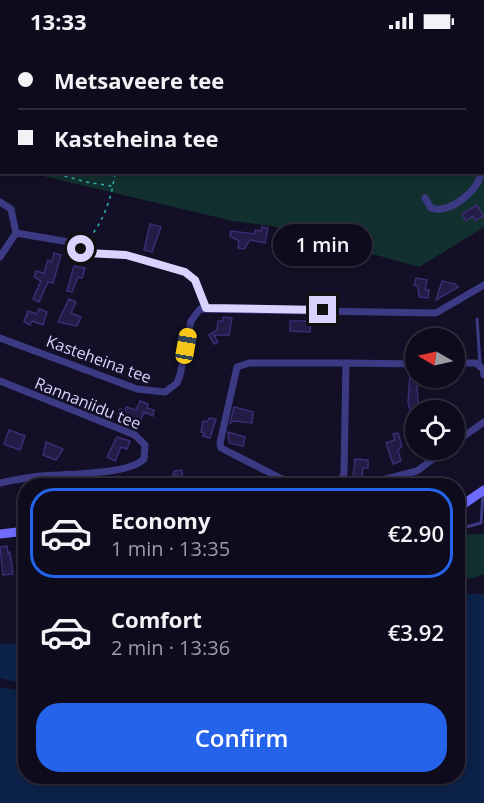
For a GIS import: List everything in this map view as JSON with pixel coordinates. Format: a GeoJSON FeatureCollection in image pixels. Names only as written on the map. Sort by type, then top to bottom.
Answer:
{"type":"FeatureCollection","features":[{"type":"Feature","properties":{"kind":"street"},"geometry":{"type":"LineString","coordinates":[[425,198],[431,208],[442,209],[473,191],[479,184],[481,174]]}},
{"type":"Feature","properties":{"kind":"street"},"geometry":{"type":"LineString","coordinates":[[0,202],[11,209],[16,233],[0,257]]}},
{"type":"Feature","properties":{"kind":"street"},"geometry":{"type":"LineString","coordinates":[[16,233],[69,242],[87,253],[126,255],[185,272],[195,280],[206,308],[436,313],[484,285]]}},
{"type":"Feature","properties":{"kind":"street","name":"Kasteheina tee"},"geometry":{"type":"LineString","coordinates":[[0,338],[137,389],[165,393],[177,383],[180,375],[191,321],[196,312],[206,308]]}},
{"type":"Feature","properties":{"kind":"street"},"geometry":{"type":"LineString","coordinates":[[280,478],[221,448],[220,443],[234,370],[249,363],[405,364]]}},
{"type":"Feature","properties":{"kind":"street"},"geometry":{"type":"LineString","coordinates":[[342,478],[346,363]]}},
{"type":"Feature","properties":{"kind":"street"},"geometry":{"type":"LineString","coordinates":[[465,364],[480,365],[484,375]]}},
{"type":"Feature","properties":{"kind":"street","name":"Rannaniidu tee"},"geometry":{"type":"LineString","coordinates":[[0,381],[135,435],[145,445],[144,459],[139,464],[101,472],[29,478]]}},
{"type":"Feature","properties":{"kind":"street"},"geometry":{"type":"LineString","coordinates":[[465,435],[484,422]]}},
{"type":"Feature","properties":{"kind":"street"},"geometry":{"type":"LineString","coordinates":[[390,478],[417,471],[432,460]]}},
{"type":"Feature","properties":{"kind":"street","name":"Rannaniidu tee"},"geometry":{"type":"LineString","coordinates":[[0,483],[18,480]]}},
{"type":"Feature","properties":{"kind":"street"},"geometry":{"type":"LineString","coordinates":[[465,503],[483,491]]}},
{"type":"Feature","properties":{"kind":"street"},"geometry":{"type":"LineString","coordinates":[[0,534],[18,532]]}},
{"type":"Feature","properties":{"kind":"lane"},"geometry":{"type":"LineString","coordinates":[[477,319],[480,365]]}},
{"type":"Feature","properties":{"kind":"lane"},"geometry":{"type":"LineString","coordinates":[[465,527],[481,523],[483,491]]}},
{"type":"Feature","properties":{"kind":"path"},"geometry":{"type":"LineString","coordinates":[[57,174],[113,186]]}},
{"type":"Feature","properties":{"kind":"path"},"geometry":{"type":"LineString","coordinates":[[81,249],[97,228],[113,186],[115,174]]}},
{"type":"Feature","properties":{"kind":"green space"},"geometry":{"type":"Polygon","coordinates":[[[34,174],[484,174],[484,227],[419,267],[272,226],[233,221],[34,174]]]}},
{"type":"Feature","properties":{"kind":"green space"},"geometry":{"type":"Polygon","coordinates":[[[484,534],[484,574],[473,578],[465,579],[465,535],[484,534]]]}},
{"type":"Feature","properties":{"kind":"water"},"geometry":{"type":"Polygon","coordinates":[[[465,594],[484,594],[484,803],[0,803],[0,687],[18,690],[18,784],[465,784],[465,594]]]}},
{"type":"Feature","properties":{"kind":"water"},"geometry":{"type":"Polygon","coordinates":[[[18,643],[18,682],[0,678],[0,644],[18,643]]]}},
{"type":"Feature","properties":{"kind":"building"},"geometry":{"type":"Polygon","coordinates":[[[477,205],[483,216],[475,221],[473,216],[466,221],[462,214],[477,205]]]}},
{"type":"Feature","properties":{"kind":"building"},"geometry":{"type":"Polygon","coordinates":[[[150,224],[161,227],[152,252],[144,250],[150,224]]]}},
{"type":"Feature","properties":{"kind":"building"},"geometry":{"type":"Polygon","coordinates":[[[262,227],[268,228],[265,243],[250,240],[244,249],[238,248],[239,241],[230,236],[231,231],[255,234],[255,230],[261,231],[262,227]]]}},
{"type":"Feature","properties":{"kind":"building"},"geometry":{"type":"Polygon","coordinates":[[[54,253],[61,255],[53,283],[48,282],[39,302],[33,299],[41,281],[34,277],[36,271],[44,273],[48,260],[52,262],[54,253]]]}},
{"type":"Feature","properties":{"kind":"building"},"geometry":{"type":"Polygon","coordinates":[[[74,266],[85,268],[82,278],[78,277],[72,292],[67,291],[74,266]]]}},
{"type":"Feature","properties":{"kind":"building"},"geometry":{"type":"Polygon","coordinates":[[[416,278],[427,280],[425,290],[429,290],[428,298],[419,297],[418,286],[414,285],[416,278]]]}},
{"type":"Feature","properties":{"kind":"building"},"geometry":{"type":"Polygon","coordinates":[[[442,281],[458,287],[436,300],[442,281]]]}},
{"type":"Feature","properties":{"kind":"building"},"geometry":{"type":"Polygon","coordinates":[[[69,299],[76,302],[71,313],[81,317],[77,326],[58,322],[69,299]]]}},
{"type":"Feature","properties":{"kind":"building"},"geometry":{"type":"Polygon","coordinates":[[[39,309],[47,312],[43,325],[32,321],[30,325],[24,322],[28,311],[37,314],[39,309]]]}},
{"type":"Feature","properties":{"kind":"building"},"geometry":{"type":"Polygon","coordinates":[[[223,317],[232,318],[229,335],[214,335],[218,342],[214,344],[209,335],[217,330],[218,321],[223,321],[223,317]]]}},
{"type":"Feature","properties":{"kind":"building"},"geometry":{"type":"Polygon","coordinates":[[[290,321],[311,321],[310,332],[290,331],[290,321]]]}},
{"type":"Feature","properties":{"kind":"building"},"geometry":{"type":"Polygon","coordinates":[[[409,388],[417,388],[418,400],[408,400],[409,388]]]}},
{"type":"Feature","properties":{"kind":"building"},"geometry":{"type":"Polygon","coordinates":[[[140,401],[148,404],[147,408],[154,410],[153,416],[144,412],[140,422],[124,417],[122,422],[117,421],[120,409],[125,411],[126,407],[136,410],[140,401]]]}},
{"type":"Feature","properties":{"kind":"building"},"geometry":{"type":"Polygon","coordinates":[[[234,407],[253,412],[252,423],[233,421],[230,423],[234,407]]]}},
{"type":"Feature","properties":{"kind":"building"},"geometry":{"type":"Polygon","coordinates":[[[209,418],[216,419],[210,438],[203,436],[204,433],[201,432],[203,421],[207,422],[209,418]]]}},
{"type":"Feature","properties":{"kind":"building"},"geometry":{"type":"Polygon","coordinates":[[[9,430],[25,436],[20,450],[4,444],[9,430]]]}},
{"type":"Feature","properties":{"kind":"building"},"geometry":{"type":"Polygon","coordinates":[[[228,432],[245,437],[243,446],[229,443],[228,432]]]}},
{"type":"Feature","properties":{"kind":"building"},"geometry":{"type":"Polygon","coordinates":[[[398,433],[402,446],[398,450],[401,461],[393,464],[386,443],[395,440],[393,434],[398,433]]]}},
{"type":"Feature","properties":{"kind":"building"},"geometry":{"type":"Polygon","coordinates":[[[117,437],[130,441],[127,449],[121,447],[115,461],[107,457],[117,437]]]}},
{"type":"Feature","properties":{"kind":"building"},"geometry":{"type":"Polygon","coordinates":[[[46,442],[63,449],[56,460],[43,455],[46,442]]]}},
{"type":"Feature","properties":{"kind":"building"},"geometry":{"type":"Polygon","coordinates":[[[355,459],[368,460],[368,468],[363,468],[362,477],[353,477],[355,459]]]}},
{"type":"Feature","properties":{"kind":"building"},"geometry":{"type":"Polygon","coordinates":[[[182,470],[183,478],[173,475],[174,471],[182,470]]]}},
{"type":"Feature","properties":{"kind":"building"},"geometry":{"type":"Polygon","coordinates":[[[7,546],[13,574],[3,575],[0,547],[7,546]]]}},
{"type":"Feature","properties":{"kind":"route"},"geometry":{"type":"LineString","coordinates":[[81,249],[87,253],[101,255],[126,255],[185,272],[195,280],[206,308],[323,310]]}}]}
